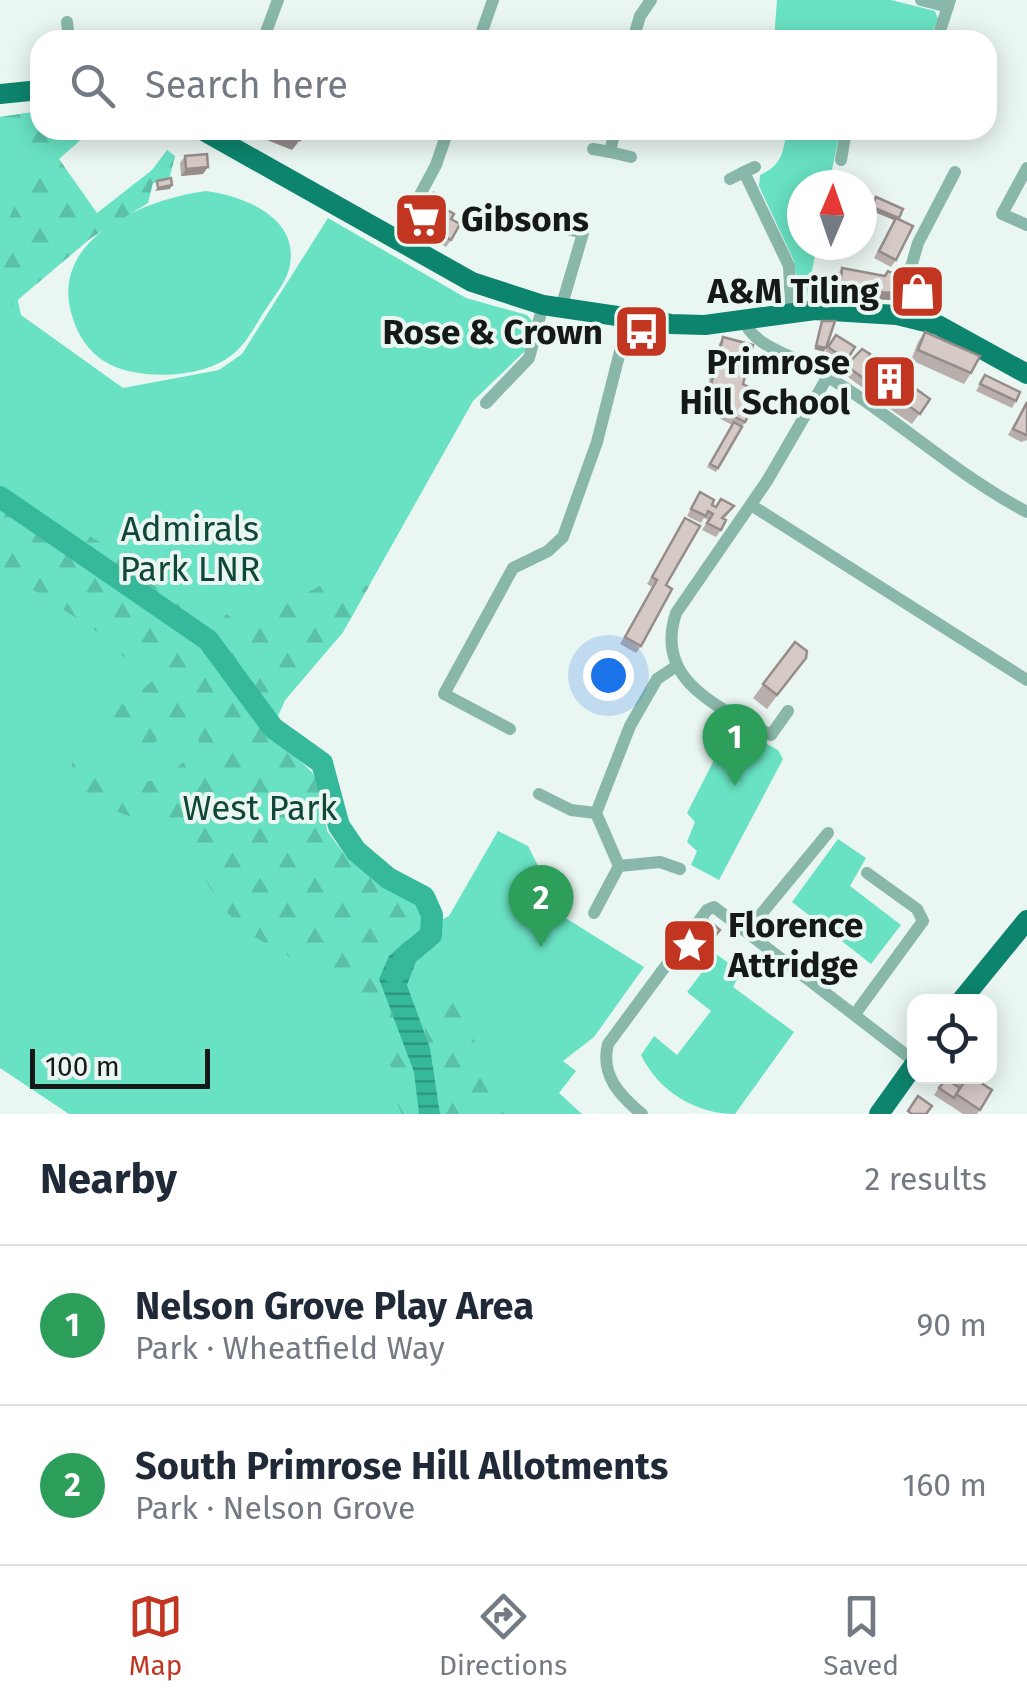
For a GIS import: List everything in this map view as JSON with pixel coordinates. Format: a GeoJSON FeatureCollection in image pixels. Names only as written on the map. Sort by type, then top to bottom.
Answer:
{"type":"FeatureCollection","features":[{"type":"Feature","properties":{"kind":"main road"},"geometry":{"type":"LineString","coordinates":[[0,94],[30,91]]}},
{"type":"Feature","properties":{"kind":"main road"},"geometry":{"type":"LineString","coordinates":[[233,140],[472,282],[552,306],[628,320],[705,325],[791,311],[898,315],[938,325],[1027,374]]}},
{"type":"Feature","properties":{"kind":"main road"},"geometry":{"type":"LineString","coordinates":[[967,994],[1027,920]]}},
{"type":"Feature","properties":{"kind":"main road"},"geometry":{"type":"LineString","coordinates":[[878,1114],[907,1073]]}},
{"type":"Feature","properties":{"kind":"street"},"geometry":{"type":"LineString","coordinates":[[267,30],[278,0]]}},
{"type":"Feature","properties":{"kind":"street"},"geometry":{"type":"LineString","coordinates":[[482,30],[493,0]]}},
{"type":"Feature","properties":{"kind":"street"},"geometry":{"type":"LineString","coordinates":[[636,30],[651,0]]}},
{"type":"Feature","properties":{"kind":"street"},"geometry":{"type":"LineString","coordinates":[[920,0],[949,3],[940,30]]}},
{"type":"Feature","properties":{"kind":"street"},"geometry":{"type":"LineString","coordinates":[[397,238],[436,165],[445,140]]}},
{"type":"Feature","properties":{"kind":"street"},"geometry":{"type":"LineString","coordinates":[[610,152],[612,140]]}},
{"type":"Feature","properties":{"kind":"street"},"geometry":{"type":"LineString","coordinates":[[840,160],[844,140]]}},
{"type":"Feature","properties":{"kind":"street"},"geometry":{"type":"LineString","coordinates":[[593,149],[631,156]]}},
{"type":"Feature","properties":{"kind":"street"},"geometry":{"type":"LineString","coordinates":[[1027,168],[1002,214],[1027,225]]}},
{"type":"Feature","properties":{"kind":"street"},"geometry":{"type":"LineString","coordinates":[[730,179],[749,169],[789,266],[791,311]]}},
{"type":"Feature","properties":{"kind":"street"},"geometry":{"type":"LineString","coordinates":[[898,315],[918,244],[955,172]]}},
{"type":"Feature","properties":{"kind":"street"},"geometry":{"type":"LineString","coordinates":[[486,402],[534,350],[583,232],[564,228]]}},
{"type":"Feature","properties":{"kind":"street"},"geometry":{"type":"LineString","coordinates":[[742,318],[754,337],[828,376],[965,476],[1027,512]]}},
{"type":"Feature","properties":{"kind":"street"},"geometry":{"type":"LineString","coordinates":[[510,729],[444,694],[513,568],[548,551],[563,537],[596,442],[628,320]]}},
{"type":"Feature","properties":{"kind":"street"},"geometry":{"type":"LineString","coordinates":[[788,711],[771,735],[697,692],[675,667],[670,644],[676,613],[751,505],[828,376]]}},
{"type":"Feature","properties":{"kind":"street"},"geometry":{"type":"LineString","coordinates":[[751,505],[1027,680]]}},
{"type":"Feature","properties":{"kind":"street"},"geometry":{"type":"LineString","coordinates":[[619,866],[596,813],[630,726],[657,680],[675,667]]}},
{"type":"Feature","properties":{"kind":"street"},"geometry":{"type":"LineString","coordinates":[[539,794],[571,810],[596,813]]}},
{"type":"Feature","properties":{"kind":"street"},"geometry":{"type":"LineString","coordinates":[[748,930],[828,833]]}},
{"type":"Feature","properties":{"kind":"street"},"geometry":{"type":"LineString","coordinates":[[619,866],[660,862],[680,869]]}},
{"type":"Feature","properties":{"kind":"street"},"geometry":{"type":"LineString","coordinates":[[594,914],[619,866]]}},
{"type":"Feature","properties":{"kind":"street"},"geometry":{"type":"LineString","coordinates":[[855,1014],[922,922],[916,910],[868,872]]}},
{"type":"Feature","properties":{"kind":"street"},"geometry":{"type":"LineString","coordinates":[[642,1114],[624,1099],[607,1070],[606,1052],[612,1036],[708,910],[720,908],[907,1057]]}},
{"type":"Feature","properties":{"kind":"green space"},"geometry":{"type":"Polygon","coordinates":[[[777,0],[891,0],[935,11],[938,19],[933,30],[775,30],[777,0]]]}},
{"type":"Feature","properties":{"kind":"green space","name":"Admirals Park LNR"},"geometry":{"type":"Polygon","coordinates":[[[30,112],[30,140],[51,140],[18,301],[21,315],[123,388],[219,370],[242,354],[328,218],[466,298],[527,315],[532,321],[525,351],[473,401],[343,632],[285,700],[268,738],[313,775],[321,792],[325,827],[335,844],[367,873],[417,903],[437,946],[441,920],[449,916],[498,831],[528,846],[564,917],[644,967],[594,1037],[563,1061],[576,1071],[559,1093],[582,1114],[69,1114],[0,1068],[0,117],[30,112]]]}},
{"type":"Feature","properties":{"kind":"green space"},"geometry":{"type":"Polygon","coordinates":[[[30,112],[30,140],[81,140],[59,159],[97,213],[152,170],[167,150],[175,156],[169,180],[153,183],[148,203],[91,238],[0,315],[0,218],[9,218],[39,154],[21,145],[11,126],[0,130],[0,117],[30,112]]]}},
{"type":"Feature","properties":{"kind":"green space"},"geometry":{"type":"Polygon","coordinates":[[[785,140],[838,140],[832,170],[787,170],[787,246],[759,186],[760,175],[780,157],[785,140]]]}},
{"type":"Feature","properties":{"kind":"green space"},"geometry":{"type":"Polygon","coordinates":[[[206,191],[253,205],[279,224],[291,251],[285,280],[245,341],[217,364],[188,373],[155,375],[124,370],[103,361],[80,336],[71,312],[69,286],[75,263],[108,226],[157,203],[206,191]]]}},
{"type":"Feature","properties":{"kind":"green space"},"geometry":{"type":"Polygon","coordinates":[[[814,260],[807,297],[798,291],[794,261],[814,260]]]}},
{"type":"Feature","properties":{"kind":"green space","name":"West Park"},"geometry":{"type":"Polygon","coordinates":[[[0,485],[247,626],[330,580],[369,586],[343,632],[285,700],[268,738],[312,772],[321,790],[327,831],[349,860],[421,909],[423,930],[389,956],[379,979],[414,1072],[419,1114],[402,1114],[396,1101],[396,1074],[383,1056],[383,1033],[373,1013],[355,995],[239,925],[210,888],[187,832],[169,821],[136,818],[112,810],[70,779],[73,760],[79,760],[123,779],[158,779],[179,766],[198,746],[199,731],[191,723],[182,725],[153,743],[136,747],[111,736],[105,721],[153,680],[166,662],[160,654],[124,657],[102,635],[0,568],[0,485]]]}},
{"type":"Feature","properties":{"kind":"green space"},"geometry":{"type":"Polygon","coordinates":[[[732,725],[778,750],[783,759],[719,880],[691,865],[697,851],[687,842],[695,822],[687,813],[732,725]]]}},
{"type":"Feature","properties":{"kind":"green space"},"geometry":{"type":"Polygon","coordinates":[[[838,839],[866,858],[850,886],[901,925],[871,964],[792,902],[838,839]]]}},
{"type":"Feature","properties":{"kind":"green space"},"geometry":{"type":"Polygon","coordinates":[[[716,954],[741,972],[733,987],[794,1032],[735,1114],[706,1110],[680,1098],[657,1079],[641,1055],[654,1036],[677,1055],[711,1011],[687,992],[716,954]]]}},
{"type":"Feature","properties":{"kind":"green space"},"geometry":{"type":"Polygon","coordinates":[[[442,972],[450,973],[459,986],[486,1083],[504,1114],[440,1114],[424,1026],[435,1012],[436,980],[442,972]]]}},
{"type":"Feature","properties":{"kind":"shaded area"},"geometry":{"type":"Polygon","coordinates":[[[406,941],[417,959],[407,985],[430,1048],[440,1114],[419,1114],[414,1072],[379,979],[389,956],[406,941]]]}},
{"type":"Feature","properties":{"kind":"building"},"geometry":{"type":"Polygon","coordinates":[[[207,154],[208,167],[186,169],[185,156],[207,154]]]}},
{"type":"Feature","properties":{"kind":"building"},"geometry":{"type":"Polygon","coordinates":[[[171,178],[172,185],[158,188],[157,181],[171,178]]]}},
{"type":"Feature","properties":{"kind":"building"},"geometry":{"type":"Polygon","coordinates":[[[434,193],[439,197],[437,211],[449,211],[454,214],[451,219],[460,224],[451,240],[418,221],[434,193]]]}},
{"type":"Feature","properties":{"kind":"building"},"geometry":{"type":"Polygon","coordinates":[[[877,197],[903,209],[899,218],[877,209],[877,197]]]}},
{"type":"Feature","properties":{"kind":"building"},"geometry":{"type":"Polygon","coordinates":[[[896,218],[913,226],[896,260],[879,251],[896,218]]]}},
{"type":"Feature","properties":{"kind":"building"},"geometry":{"type":"Polygon","coordinates":[[[842,268],[885,276],[888,271],[903,278],[896,293],[840,290],[842,268]]]}},
{"type":"Feature","properties":{"kind":"building"},"geometry":{"type":"Polygon","coordinates":[[[822,321],[835,321],[826,348],[816,346],[822,321]]]}},
{"type":"Feature","properties":{"kind":"building"},"geometry":{"type":"Polygon","coordinates":[[[925,332],[980,356],[971,373],[918,350],[925,332]]]}},
{"type":"Feature","properties":{"kind":"building"},"geometry":{"type":"Polygon","coordinates":[[[836,335],[855,347],[847,360],[828,347],[836,335]]]}},
{"type":"Feature","properties":{"kind":"building"},"geometry":{"type":"Polygon","coordinates":[[[723,337],[753,345],[743,384],[760,393],[745,422],[720,409],[723,402],[713,400],[715,390],[710,389],[723,337]]]}},
{"type":"Feature","properties":{"kind":"building"},"geometry":{"type":"Polygon","coordinates":[[[862,349],[870,354],[866,361],[872,365],[877,359],[885,365],[875,386],[846,366],[862,349]]]}},
{"type":"Feature","properties":{"kind":"building","name":"Primrose Hill School"},"geometry":{"type":"Polygon","coordinates":[[[899,357],[908,363],[890,393],[881,387],[899,357]]]}},
{"type":"Feature","properties":{"kind":"building"},"geometry":{"type":"Polygon","coordinates":[[[985,375],[1020,392],[1016,401],[980,384],[985,375]]]}},
{"type":"Feature","properties":{"kind":"building"},"geometry":{"type":"Polygon","coordinates":[[[905,381],[930,399],[920,414],[895,396],[905,381]]]}},
{"type":"Feature","properties":{"kind":"building"},"geometry":{"type":"Polygon","coordinates":[[[1027,402],[1027,434],[1026,435],[1013,429],[1027,402]]]}},
{"type":"Feature","properties":{"kind":"building"},"geometry":{"type":"Polygon","coordinates":[[[734,422],[742,427],[718,468],[710,464],[734,422]]]}},
{"type":"Feature","properties":{"kind":"building"},"geometry":{"type":"Polygon","coordinates":[[[700,492],[714,500],[712,505],[716,507],[721,499],[734,506],[722,518],[726,520],[721,530],[707,523],[713,514],[708,511],[706,516],[691,509],[700,492]]]}},
{"type":"Feature","properties":{"kind":"building"},"geometry":{"type":"Polygon","coordinates":[[[685,518],[700,526],[666,585],[672,589],[641,646],[625,637],[685,518]]]}},
{"type":"Feature","properties":{"kind":"building"},"geometry":{"type":"Polygon","coordinates":[[[795,642],[807,651],[806,658],[777,695],[763,684],[795,642]]]}},
{"type":"Feature","properties":{"kind":"building"},"geometry":{"type":"Polygon","coordinates":[[[708,920],[720,930],[702,953],[690,944],[707,932],[701,928],[708,920]]]}},
{"type":"Feature","properties":{"kind":"building"},"geometry":{"type":"Polygon","coordinates":[[[942,1084],[954,1084],[960,1088],[954,1098],[939,1088],[942,1084]]]}},
{"type":"Feature","properties":{"kind":"building"},"geometry":{"type":"Polygon","coordinates":[[[963,1084],[983,1084],[992,1090],[980,1110],[956,1094],[963,1084]]]}},
{"type":"Feature","properties":{"kind":"building"},"geometry":{"type":"Polygon","coordinates":[[[918,1096],[932,1106],[926,1114],[908,1111],[918,1096]]]}},
{"type":"Feature","properties":{"kind":"waterway"},"geometry":{"type":"LineString","coordinates":[[0,497],[208,640],[273,728],[322,763],[339,826],[356,851],[388,878],[424,897],[432,915],[431,935],[408,954],[395,974]]}},
{"type":"Feature","properties":{"kind":"place","name":"Gibsons"},"geometry":{"type":"Point","coordinates":[422,219]}},
{"type":"Feature","properties":{"kind":"place","name":"A&M Tiling"},"geometry":{"type":"Point","coordinates":[918,291]}},
{"type":"Feature","properties":{"kind":"place","name":"Rose & Crown"},"geometry":{"type":"Point","coordinates":[642,332]}},
{"type":"Feature","properties":{"kind":"place","name":"Primrose Hill School"},"geometry":{"type":"Point","coordinates":[889,382]}},
{"type":"Feature","properties":{"kind":"place","name":"Nelson Grove Play Area"},"geometry":{"type":"Point","coordinates":[735,786]}},
{"type":"Feature","properties":{"kind":"place","name":"Florence Attridge"},"geometry":{"type":"Point","coordinates":[689,945]}},
{"type":"Feature","properties":{"kind":"place","name":"South Primrose Hill Allotments"},"geometry":{"type":"Point","coordinates":[541,947]}}]}
